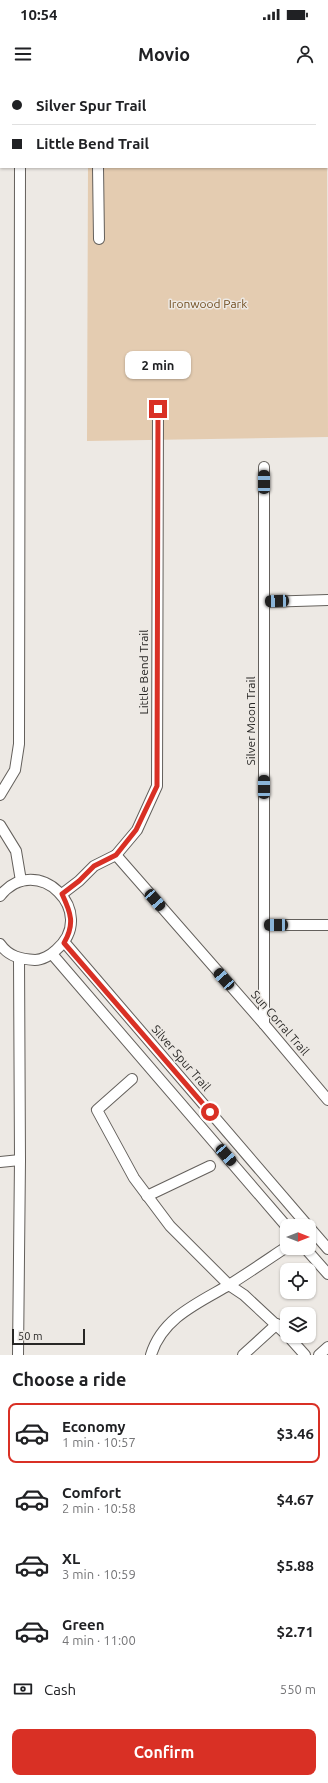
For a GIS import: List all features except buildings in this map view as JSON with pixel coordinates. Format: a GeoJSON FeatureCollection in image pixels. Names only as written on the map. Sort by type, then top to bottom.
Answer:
{"type":"FeatureCollection","features":[{"type":"Feature","properties":{"kind":"street"},"geometry":{"type":"LineString","coordinates":[[0,795],[15,770],[19,744],[20,168]]}},
{"type":"Feature","properties":{"kind":"street"},"geometry":{"type":"LineString","coordinates":[[98,168],[99,239]]}},
{"type":"Feature","properties":{"kind":"street","name":"Little Bend Trail"},"geometry":{"type":"LineString","coordinates":[[62,894],[79,881],[94,866],[116,855],[136,830],[157,786],[158,409]]}},
{"type":"Feature","properties":{"kind":"street","name":"Silver Moon Trail"},"geometry":{"type":"LineString","coordinates":[[264,466],[264,1024]]}},
{"type":"Feature","properties":{"kind":"street"},"geometry":{"type":"LineString","coordinates":[[264,602],[328,600]]}},
{"type":"Feature","properties":{"kind":"street"},"geometry":{"type":"LineString","coordinates":[[0,825],[16,851],[21,881]]}},
{"type":"Feature","properties":{"kind":"street","name":"Sun Corral Trail"},"geometry":{"type":"LineString","coordinates":[[116,855],[264,1024],[328,1100]]}},
{"type":"Feature","properties":{"kind":"street"},"geometry":{"type":"LineString","coordinates":[[0,896],[6,889],[21,881],[36,880],[51,884],[62,894],[71,913],[69,935],[64,943],[52,954],[38,960],[19,959],[4,950],[0,944]]}},
{"type":"Feature","properties":{"kind":"street"},"geometry":{"type":"LineString","coordinates":[[265,925],[328,925]]}},
{"type":"Feature","properties":{"kind":"street","name":"Silver Spur Trail"},"geometry":{"type":"LineString","coordinates":[[64,943],[303,1219]]}},
{"type":"Feature","properties":{"kind":"street"},"geometry":{"type":"LineString","coordinates":[[52,954],[280,1219]]}},
{"type":"Feature","properties":{"kind":"street"},"geometry":{"type":"LineString","coordinates":[[18,1355],[20,1160],[19,959]]}},
{"type":"Feature","properties":{"kind":"street"},"geometry":{"type":"LineString","coordinates":[[132,1079],[96,1110],[134,1178],[170,1226],[228,1285],[244,1295],[278,1324],[243,1355]]}},
{"type":"Feature","properties":{"kind":"street"},"geometry":{"type":"LineString","coordinates":[[219,1147],[231,1136]]}},
{"type":"Feature","properties":{"kind":"street"},"geometry":{"type":"LineString","coordinates":[[238,1169],[250,1158]]}},
{"type":"Feature","properties":{"kind":"street"},"geometry":{"type":"LineString","coordinates":[[0,1162],[20,1160]]}},
{"type":"Feature","properties":{"kind":"street"},"geometry":{"type":"LineString","coordinates":[[147,1196],[210,1166]]}},
{"type":"Feature","properties":{"kind":"street","name":"Silver Spur Trail"},"geometry":{"type":"LineString","coordinates":[[316,1234],[328,1249]]}},
{"type":"Feature","properties":{"kind":"street"},"geometry":{"type":"LineString","coordinates":[[151,1355],[156,1341],[172,1321],[188,1308],[228,1285],[280,1251]]}},
{"type":"Feature","properties":{"kind":"street"},"geometry":{"type":"LineString","coordinates":[[311,1255],[328,1274]]}},
{"type":"Feature","properties":{"kind":"street"},"geometry":{"type":"LineString","coordinates":[[295,1343],[305,1355]]}},
{"type":"Feature","properties":{"kind":"street"},"geometry":{"type":"LineString","coordinates":[[319,1355],[328,1347]]}},
{"type":"Feature","properties":{"kind":"green space","name":"Ironwood Park"},"geometry":{"type":"Polygon","coordinates":[[[88,168],[327,168],[328,437],[87,441],[88,168]]]}},
{"type":"Feature","properties":{"kind":"route"},"geometry":{"type":"LineString","coordinates":[[158,409],[157,786],[146,812],[136,830],[116,855],[94,866],[79,881],[62,894],[71,913],[69,935],[64,943],[210,1112]]}}]}
